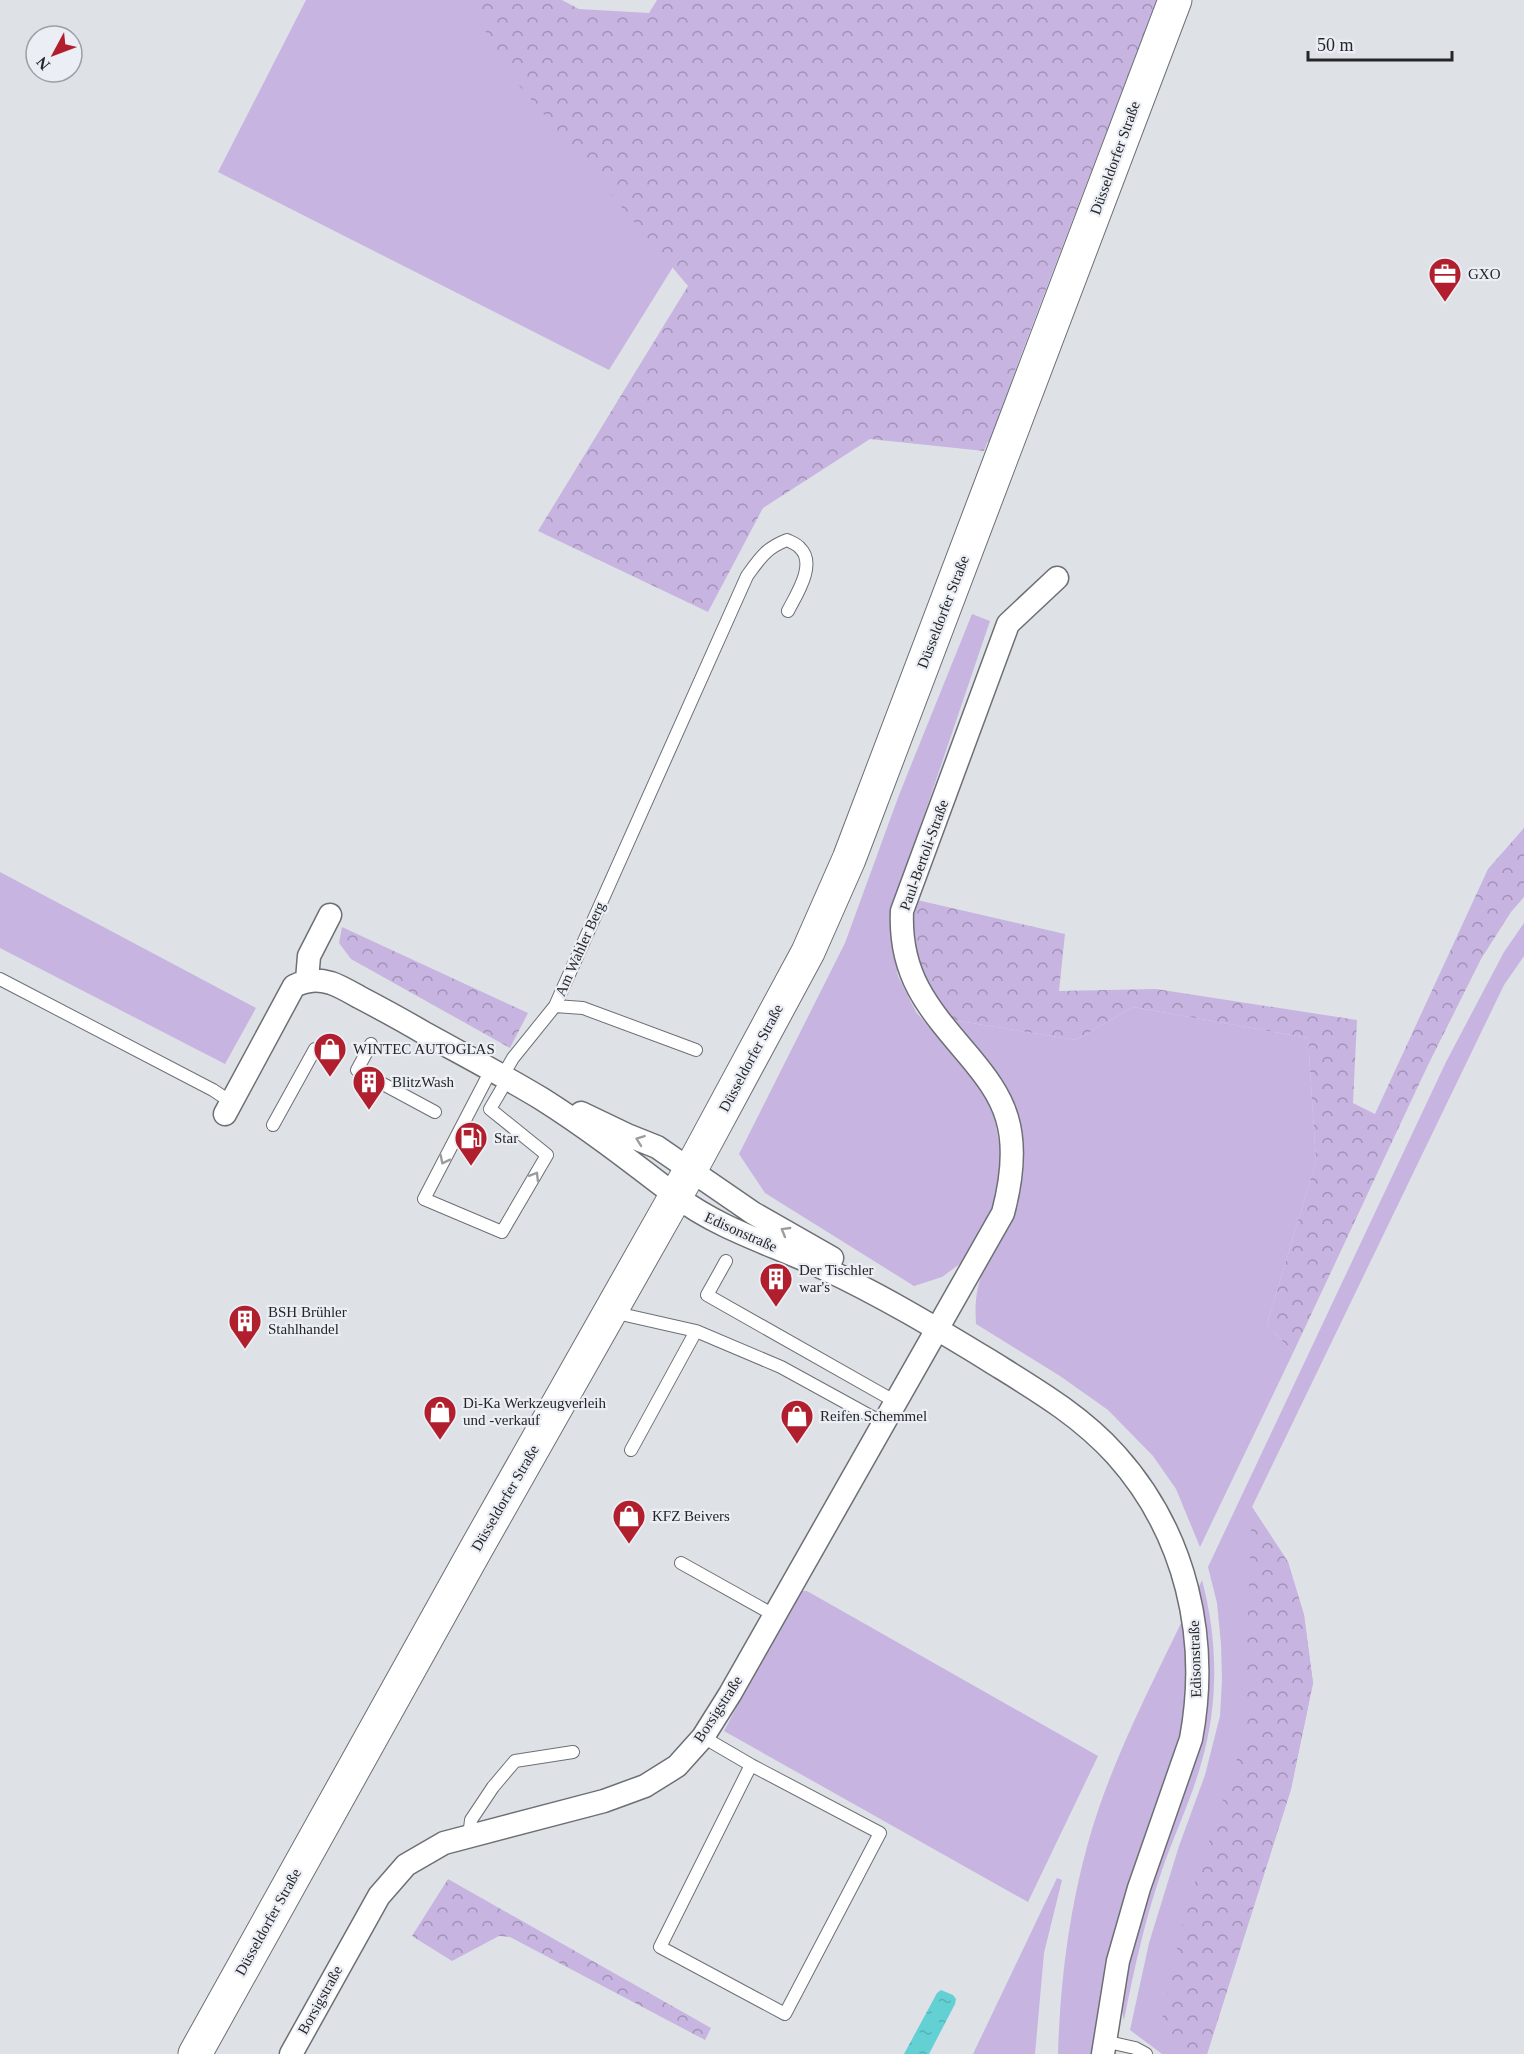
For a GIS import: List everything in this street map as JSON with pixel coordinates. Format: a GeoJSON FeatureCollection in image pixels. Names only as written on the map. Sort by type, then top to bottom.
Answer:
{"type":"FeatureCollection","features":[{"type":"Feature","properties":{"kind":"main road","name":"Düsseldorfer Straße"},"geometry":{"type":"LineString","coordinates":[[195,2054],[353,1768],[611,1312],[808,952],[849,859],[1175,0]]}},
{"type":"Feature","properties":{"kind":"street","name":"Paul-Bertoli-Straße"},"geometry":{"type":"LineString","coordinates":[[938,1329],[1003,1213],[1010,1189],[1011,1142],[1007,1118],[996,1092],[918,991],[905,957],[901,934],[902,911],[1008,624],[1057,578]]}},
{"type":"Feature","properties":{"kind":"street"},"geometry":{"type":"LineString","coordinates":[[307,980],[309,956],[330,915]]}},
{"type":"Feature","properties":{"kind":"street"},"geometry":{"type":"LineString","coordinates":[[228,1108],[294,986],[307,980],[332,983],[374,1004],[543,1100],[644,1170],[683,1182]]}},
{"type":"Feature","properties":{"kind":"street"},"geometry":{"type":"LineString","coordinates":[[543,1100],[586,1115],[627,1136],[657,1147],[683,1182]]}},
{"type":"Feature","properties":{"kind":"street","name":"Edisonstraße"},"geometry":{"type":"LineString","coordinates":[[683,1182],[702,1215],[823,1268],[938,1329]]}},
{"type":"Feature","properties":{"kind":"street","name":"Edisonstraße"},"geometry":{"type":"LineString","coordinates":[[683,1182],[718,1190],[865,1278],[938,1329],[1070,1412],[1116,1454],[1156,1509],[1169,1535],[1188,1588],[1193,1611],[1198,1673],[1195,1718],[1184,1760],[1139,1888],[1118,1961],[1104,2048]]}},
{"type":"Feature","properties":{"kind":"street","name":"Borsigstraße"},"geometry":{"type":"LineString","coordinates":[[291,2054],[379,1896],[405,1865],[444,1843],[604,1801],[645,1786],[677,1766],[703,1737],[730,1694],[938,1329]]}},
{"type":"Feature","properties":{"kind":"lane","name":"Am Wahler Berg"},"geometry":{"type":"LineString","coordinates":[[500,1076],[555,1006],[747,576],[762,555],[774,545],[787,540],[800,547],[807,562],[798,592],[788,611]]}},
{"type":"Feature","properties":{"kind":"lane"},"geometry":{"type":"LineString","coordinates":[[0,979],[185,1075],[228,1108]]}},
{"type":"Feature","properties":{"kind":"lane"},"geometry":{"type":"LineString","coordinates":[[555,1006],[583,1008],[606,1015],[696,1050]]}},
{"type":"Feature","properties":{"kind":"lane"},"geometry":{"type":"LineString","coordinates":[[371,1044],[357,1070],[435,1112]]}},
{"type":"Feature","properties":{"kind":"lane"},"geometry":{"type":"LineString","coordinates":[[273,1125],[315,1050]]}},
{"type":"Feature","properties":{"kind":"lane"},"geometry":{"type":"LineString","coordinates":[[500,1076],[490,1109],[547,1155],[502,1232],[424,1199],[500,1076]]}},
{"type":"Feature","properties":{"kind":"lane"},"geometry":{"type":"LineString","coordinates":[[726,1261],[707,1295],[896,1402]]}},
{"type":"Feature","properties":{"kind":"lane"},"geometry":{"type":"LineString","coordinates":[[611,1312],[696,1331],[781,1367],[884,1423]]}},
{"type":"Feature","properties":{"kind":"lane"},"geometry":{"type":"LineString","coordinates":[[631,1450],[696,1331]]}},
{"type":"Feature","properties":{"kind":"lane"},"geometry":{"type":"LineString","coordinates":[[681,1563],[774,1615]]}},
{"type":"Feature","properties":{"kind":"lane"},"geometry":{"type":"LineString","coordinates":[[703,1737],[880,1833],[785,2014],[660,1947],[751,1765]]}},
{"type":"Feature","properties":{"kind":"lane"},"geometry":{"type":"LineString","coordinates":[[469,1837],[471,1820],[493,1787],[515,1761],[573,1752]]}},
{"type":"Feature","properties":{"kind":"lane"},"geometry":{"type":"LineString","coordinates":[[1104,2048],[1135,2048],[1146,2054]]}},
{"type":"Feature","properties":{"kind":"green space"},"geometry":{"type":"Polygon","coordinates":[[[306,0],[523,0],[720,109],[1152,0],[989,442],[961,446],[698,294],[709,209],[609,370],[218,172],[306,0]]]}},
{"type":"Feature","properties":{"kind":"green space"},"geometry":{"type":"Polygon","coordinates":[[[472,0],[562,0],[579,9],[649,13],[657,0],[1157,0],[984,451],[870,439],[763,508],[708,612],[538,531],[688,286],[498,60],[472,0]]]}},
{"type":"Feature","properties":{"kind":"green space"},"geometry":{"type":"Polygon","coordinates":[[[972,614],[990,621],[897,895],[891,935],[898,976],[916,1012],[982,1089],[995,1119],[1003,1168],[994,1207],[961,1263],[942,1277],[914,1286],[765,1193],[739,1154],[845,943],[899,795],[972,614]]]}},
{"type":"Feature","properties":{"kind":"green space"},"geometry":{"type":"Polygon","coordinates":[[[1524,828],[1524,897],[1511,912],[1481,959],[1428,1065],[1293,1353],[1267,1324],[1316,1161],[1308,1038],[1133,1007],[1076,1040],[953,1020],[925,978],[915,949],[913,917],[917,900],[1065,934],[1059,991],[1156,989],[1357,1020],[1353,1103],[1375,1114],[1488,869],[1524,828]]]}},
{"type":"Feature","properties":{"kind":"green space"},"geometry":{"type":"Polygon","coordinates":[[[0,872],[256,1008],[225,1064],[0,948],[0,872]]]}},
{"type":"Feature","properties":{"kind":"green space"},"geometry":{"type":"Polygon","coordinates":[[[1524,923],[1524,956],[1504,985],[1252,1507],[1288,1562],[1304,1615],[1313,1683],[1291,1789],[1207,2054],[1162,2054],[1130,2030],[1149,1943],[1179,1846],[1205,1775],[1220,1716],[1221,1644],[1217,1603],[1208,1567],[1446,1062],[1504,952],[1524,923]]]}},
{"type":"Feature","properties":{"kind":"green space"},"geometry":{"type":"Polygon","coordinates":[[[342,927],[528,1013],[510,1048],[351,959],[339,943],[342,927]]]}},
{"type":"Feature","properties":{"kind":"green space"},"geometry":{"type":"Polygon","coordinates":[[[1133,1007],[1308,1038],[1316,1161],[1267,1324],[1293,1353],[1200,1547],[1176,1489],[1153,1456],[1108,1410],[1060,1376],[976,1324],[978,1285],[1018,1195],[1024,1159],[1018,1125],[953,1020],[1076,1040],[1133,1007]]]}},
{"type":"Feature","properties":{"kind":"green space"},"geometry":{"type":"Polygon","coordinates":[[[1252,1507],[1288,1562],[1304,1615],[1313,1683],[1291,1789],[1207,2054],[1183,2054],[1159,2033],[1185,1912],[1243,1741],[1252,1507]]]}},
{"type":"Feature","properties":{"kind":"green space"},"geometry":{"type":"Polygon","coordinates":[[[1202,1580],[1211,1625],[1214,1672],[1207,1741],[1197,1777],[1150,1907],[1124,2020],[1120,2004],[1141,1913],[1190,1776],[1198,1589],[1202,1580]]]}},
{"type":"Feature","properties":{"kind":"green space"},"geometry":{"type":"Polygon","coordinates":[[[798,1591],[807,1591],[1098,1756],[1028,1902],[724,1731],[798,1591]]]}},
{"type":"Feature","properties":{"kind":"green space"},"geometry":{"type":"Polygon","coordinates":[[[1184,1617],[1188,1682],[1180,1744],[1092,2054],[1058,2054],[1067,1947],[1088,1843],[1119,1756],[1184,1617]]]}},
{"type":"Feature","properties":{"kind":"green space"},"geometry":{"type":"Polygon","coordinates":[[[1057,1878],[1062,1880],[1044,1953],[1035,2054],[973,2054],[1057,1878]]]}},
{"type":"Feature","properties":{"kind":"green space"},"geometry":{"type":"Polygon","coordinates":[[[448,1879],[711,2028],[705,2040],[510,1937],[499,1936],[452,1961],[412,1936],[448,1879]]]}},
{"type":"Feature","properties":{"kind":"water"},"geometry":{"type":"Polygon","coordinates":[[[941,1990],[953,1995],[956,1999],[929,2054],[904,2054],[937,1993],[941,1990]]]}},
{"type":"Feature","properties":{"kind":"place","name":"GXO"},"geometry":{"type":"Point","coordinates":[1445,303]}},
{"type":"Feature","properties":{"kind":"place","name":"WINTEC AUTOGLAS"},"geometry":{"type":"Point","coordinates":[330,1078]}},
{"type":"Feature","properties":{"kind":"place","name":"BlitzWash"},"geometry":{"type":"Point","coordinates":[369,1111]}},
{"type":"Feature","properties":{"kind":"place","name":"Star"},"geometry":{"type":"Point","coordinates":[471,1167]}},
{"type":"Feature","properties":{"kind":"place","name":"Der Tischler war's"},"geometry":{"type":"Point","coordinates":[776,1308]}},
{"type":"Feature","properties":{"kind":"place","name":"BSH Brühler Stahlhandel"},"geometry":{"type":"Point","coordinates":[245,1350]}},
{"type":"Feature","properties":{"kind":"place","name":"Di-Ka Werkzeugverleih und -verkauf"},"geometry":{"type":"Point","coordinates":[440,1441]}},
{"type":"Feature","properties":{"kind":"place","name":"Reifen Schemmel"},"geometry":{"type":"Point","coordinates":[797,1445]}},
{"type":"Feature","properties":{"kind":"place","name":"KFZ Beivers"},"geometry":{"type":"Point","coordinates":[629,1545]}}]}
